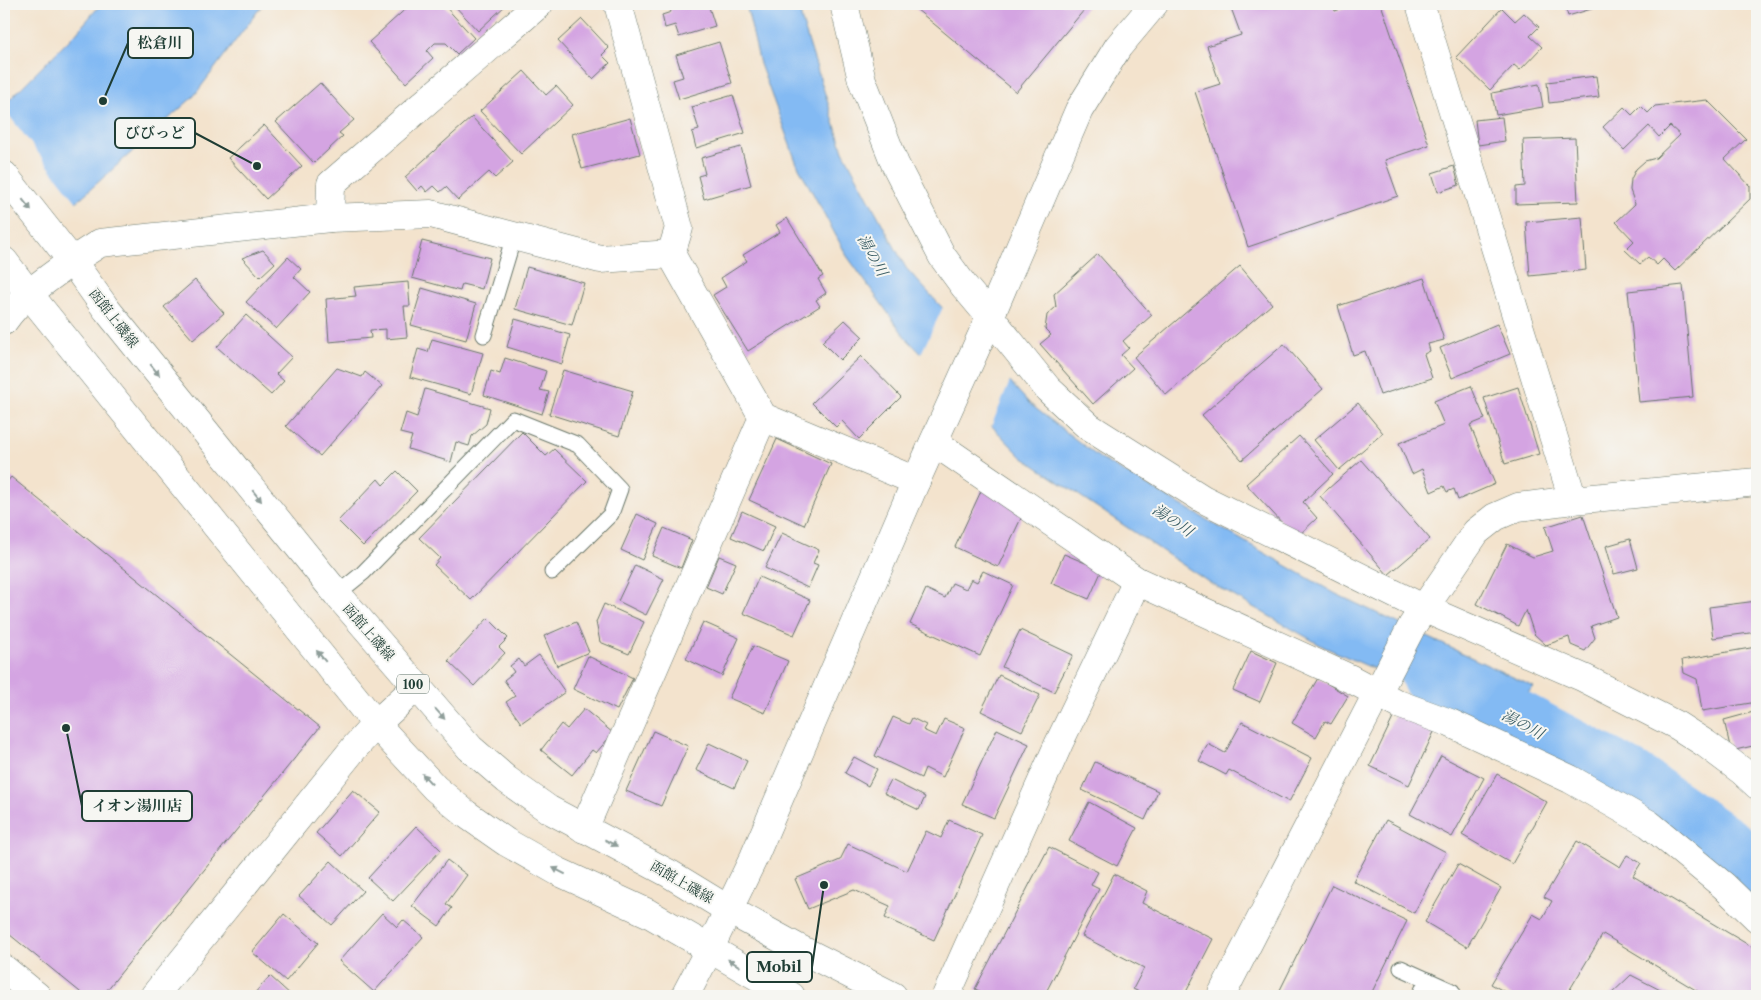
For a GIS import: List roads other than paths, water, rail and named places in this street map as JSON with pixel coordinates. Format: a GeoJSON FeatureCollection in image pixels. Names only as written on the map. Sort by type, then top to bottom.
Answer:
{"type":"FeatureCollection","features":[{"type":"Feature","properties":{"kind":"street"},"geometry":{"type":"LineString","coordinates":[[330,218],[331,184],[539,4]]}},
{"type":"Feature","properties":{"kind":"street"},"geometry":{"type":"LineString","coordinates":[[618,4],[679,228],[671,254],[763,417],[916,481]]}},
{"type":"Feature","properties":{"kind":"street"},"geometry":{"type":"LineString","coordinates":[[844,4],[862,80],[895,164],[942,256],[964,286],[986,326],[1048,389],[1098,432],[1203,499],[1418,617],[1584,678],[1678,726],[1742,770],[1757,785]]}},
{"type":"Feature","properties":{"kind":"street"},"geometry":{"type":"LineString","coordinates":[[684,996],[729,910],[758,848],[916,481],[986,326],[1078,110],[1118,47],[1154,4]]}},
{"type":"Feature","properties":{"kind":"street"},"geometry":{"type":"LineString","coordinates":[[1420,4],[1573,500]]}},
{"type":"Feature","properties":{"kind":"street","name":"函館上磯線"},"geometry":{"type":"LineString","coordinates":[[4,175],[72,261],[107,310],[337,594],[470,748],[507,780],[548,809],[670,874],[729,910],[798,948],[893,996]]}},
{"type":"Feature","properties":{"kind":"street"},"geometry":{"type":"LineString","coordinates":[[4,321],[28,294],[100,243],[330,218],[431,214],[600,259],[671,254]]}},
{"type":"Feature","properties":{"kind":"street"},"geometry":{"type":"LineString","coordinates":[[6,264],[28,294],[376,724],[435,788],[466,814],[506,842],[557,871],[648,913],[792,996]]}},
{"type":"Feature","properties":{"kind":"street"},"geometry":{"type":"LineString","coordinates":[[584,829],[763,417]]}},
{"type":"Feature","properties":{"kind":"street"},"geometry":{"type":"LineString","coordinates":[[939,430],[1137,581],[1351,679],[1380,690],[1398,704],[1450,723],[1570,779],[1649,824],[1724,886],[1757,918]]}},
{"type":"Feature","properties":{"kind":"street"},"geometry":{"type":"LineString","coordinates":[[1221,996],[1418,617],[1476,532],[1495,517],[1518,507],[1757,482]]}},
{"type":"Feature","properties":{"kind":"street"},"geometry":{"type":"LineString","coordinates":[[946,996],[1059,743],[1137,581]]}},
{"type":"Feature","properties":{"kind":"street"},"geometry":{"type":"LineString","coordinates":[[154,996],[355,747],[376,724],[416,687]]}},
{"type":"Feature","properties":{"kind":"street"},"geometry":{"type":"LineString","coordinates":[[4,969],[37,996]]}},
{"type":"Feature","properties":{"kind":"lane"},"geometry":{"type":"LineString","coordinates":[[484,335],[514,236]]}},
{"type":"Feature","properties":{"kind":"lane"},"geometry":{"type":"LineString","coordinates":[[337,594],[363,573],[513,419],[578,446],[620,489],[611,514],[552,572]]}},
{"type":"Feature","properties":{"kind":"lane"},"geometry":{"type":"LineString","coordinates":[[1401,968],[1452,991],[1454,996]]}},
{"type":"Feature","properties":{"kind":"lane"},"geometry":{"type":"LineString","coordinates":[[1419,996],[1428,980]]}},
{"type":"Feature","properties":{"kind":"water"},"geometry":{"type":"Polygon","coordinates":[[[101,4],[263,4],[194,96],[4,267],[4,105],[76,33],[101,4]]]}},
{"type":"Feature","properties":{"kind":"water"},"geometry":{"type":"Polygon","coordinates":[[[746,4],[798,4],[843,151],[906,268],[1030,404],[1101,459],[1336,594],[1534,687],[1496,722],[1324,647],[1207,581],[1022,457],[906,338],[847,256],[797,164],[760,64],[746,4]]]}},
{"type":"Feature","properties":{"kind":"waterway","name":"湯の川"},"geometry":{"type":"LineString","coordinates":[[1431,675],[1631,781],[1757,869]]}},
{"type":"Feature","properties":{"kind":"place","name":"松倉川"},"geometry":{"type":"Point","coordinates":[103,101]}},
{"type":"Feature","properties":{"kind":"place","name":"びびっど"},"geometry":{"type":"Point","coordinates":[257,166]}},
{"type":"Feature","properties":{"kind":"place","name":"イオン湯川店"},"geometry":{"type":"Point","coordinates":[66,728]}},
{"type":"Feature","properties":{"kind":"place","name":"Mobil"},"geometry":{"type":"Point","coordinates":[824,885]}}]}
